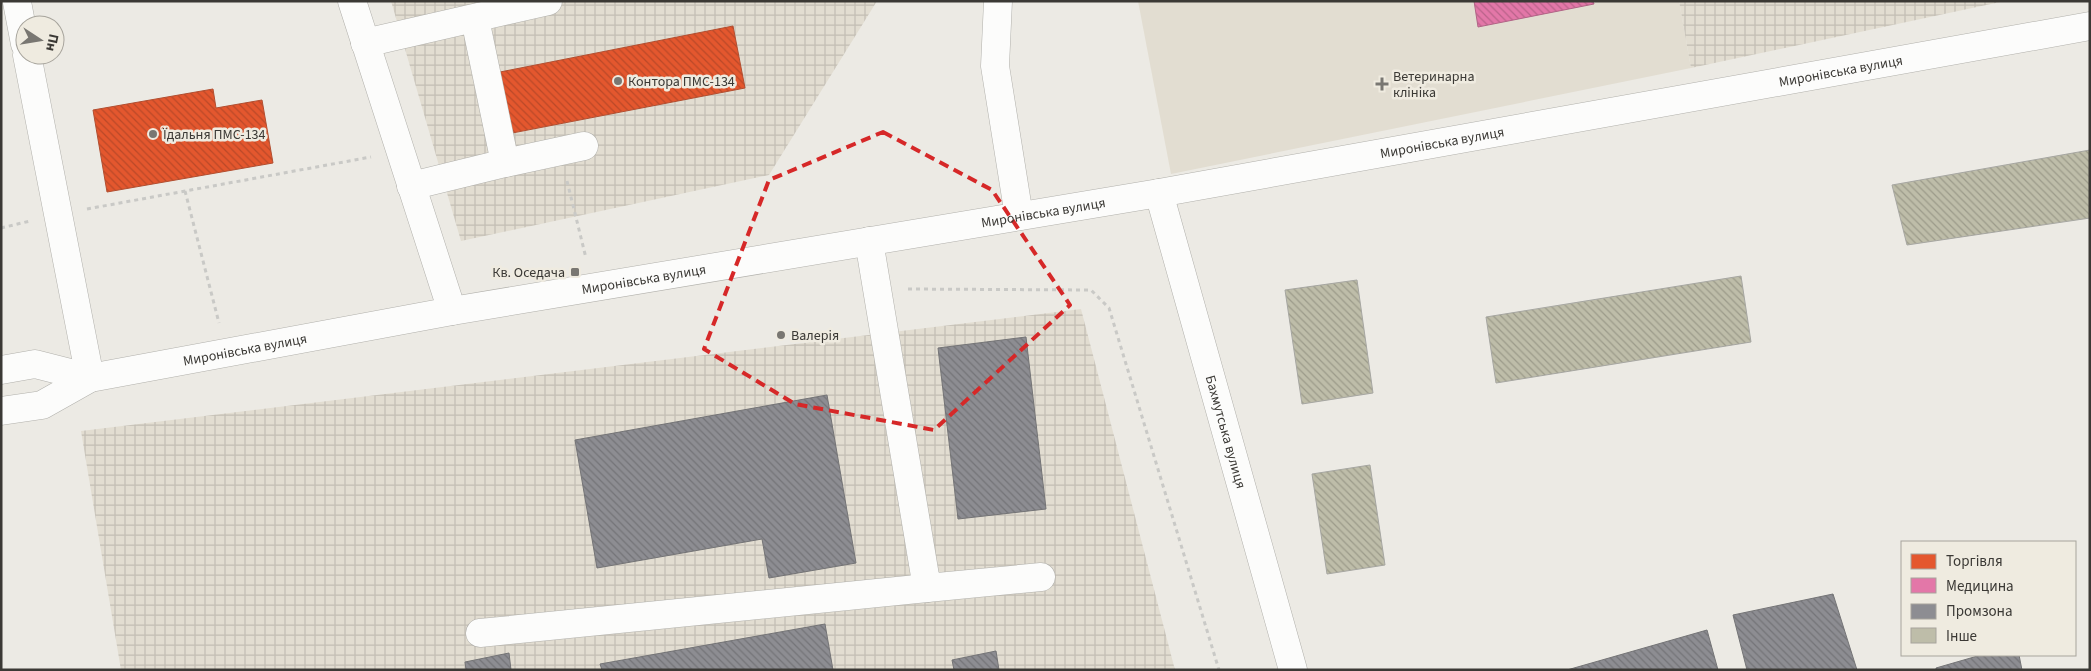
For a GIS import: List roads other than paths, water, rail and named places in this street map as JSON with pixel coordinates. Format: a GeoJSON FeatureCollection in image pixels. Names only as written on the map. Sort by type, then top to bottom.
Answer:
{"type":"FeatureCollection","features":[{"type":"Feature","properties":{"kind":"street"},"geometry":{"type":"LineString","coordinates":[[1,4],[18,1],[20,15]]}},
{"type":"Feature","properties":{"kind":"street"},"geometry":{"type":"LineString","coordinates":[[352,1],[452,311]]}},
{"type":"Feature","properties":{"kind":"street"},"geometry":{"type":"LineString","coordinates":[[365,43],[548,1]]}},
{"type":"Feature","properties":{"kind":"street"},"geometry":{"type":"LineString","coordinates":[[998,1],[995,66],[1019,216]]}},
{"type":"Feature","properties":{"kind":"street"},"geometry":{"type":"LineString","coordinates":[[475,18],[505,163]]}},
{"type":"Feature","properties":{"kind":"street","name":"Миронівська вулиця"},"geometry":{"type":"LineString","coordinates":[[1,411],[42,405],[90,378],[452,311],[1160,193],[2090,26]]}},
{"type":"Feature","properties":{"kind":"street"},"geometry":{"type":"LineString","coordinates":[[1,370],[35,364],[90,378],[29,65]]}},
{"type":"Feature","properties":{"kind":"street"},"geometry":{"type":"LineString","coordinates":[[411,186],[572,149]]}},
{"type":"Feature","properties":{"kind":"street","name":"Бахмутська вулиця"},"geometry":{"type":"LineString","coordinates":[[1160,193],[1292,670]]}},
{"type":"Feature","properties":{"kind":"street"},"geometry":{"type":"LineString","coordinates":[[869,241],[927,588]]}},
{"type":"Feature","properties":{"kind":"street"},"geometry":{"type":"LineString","coordinates":[[480,633],[1041,577]]}},
{"type":"Feature","properties":{"kind":"place","name":"Контора ПМС-134"},"geometry":{"type":"Point","coordinates":[618,81]}},
{"type":"Feature","properties":{"kind":"place","name":"Ветеринарна клініка"},"geometry":{"type":"Point","coordinates":[1382,84]}},
{"type":"Feature","properties":{"kind":"place","name":"Їдальня ПМС-134"},"geometry":{"type":"Point","coordinates":[153,134]}},
{"type":"Feature","properties":{"kind":"place","name":"Кв. Оседача"},"geometry":{"type":"Point","coordinates":[575,272]}},
{"type":"Feature","properties":{"kind":"place","name":"Валерія"},"geometry":{"type":"Point","coordinates":[781,335]}}]}
